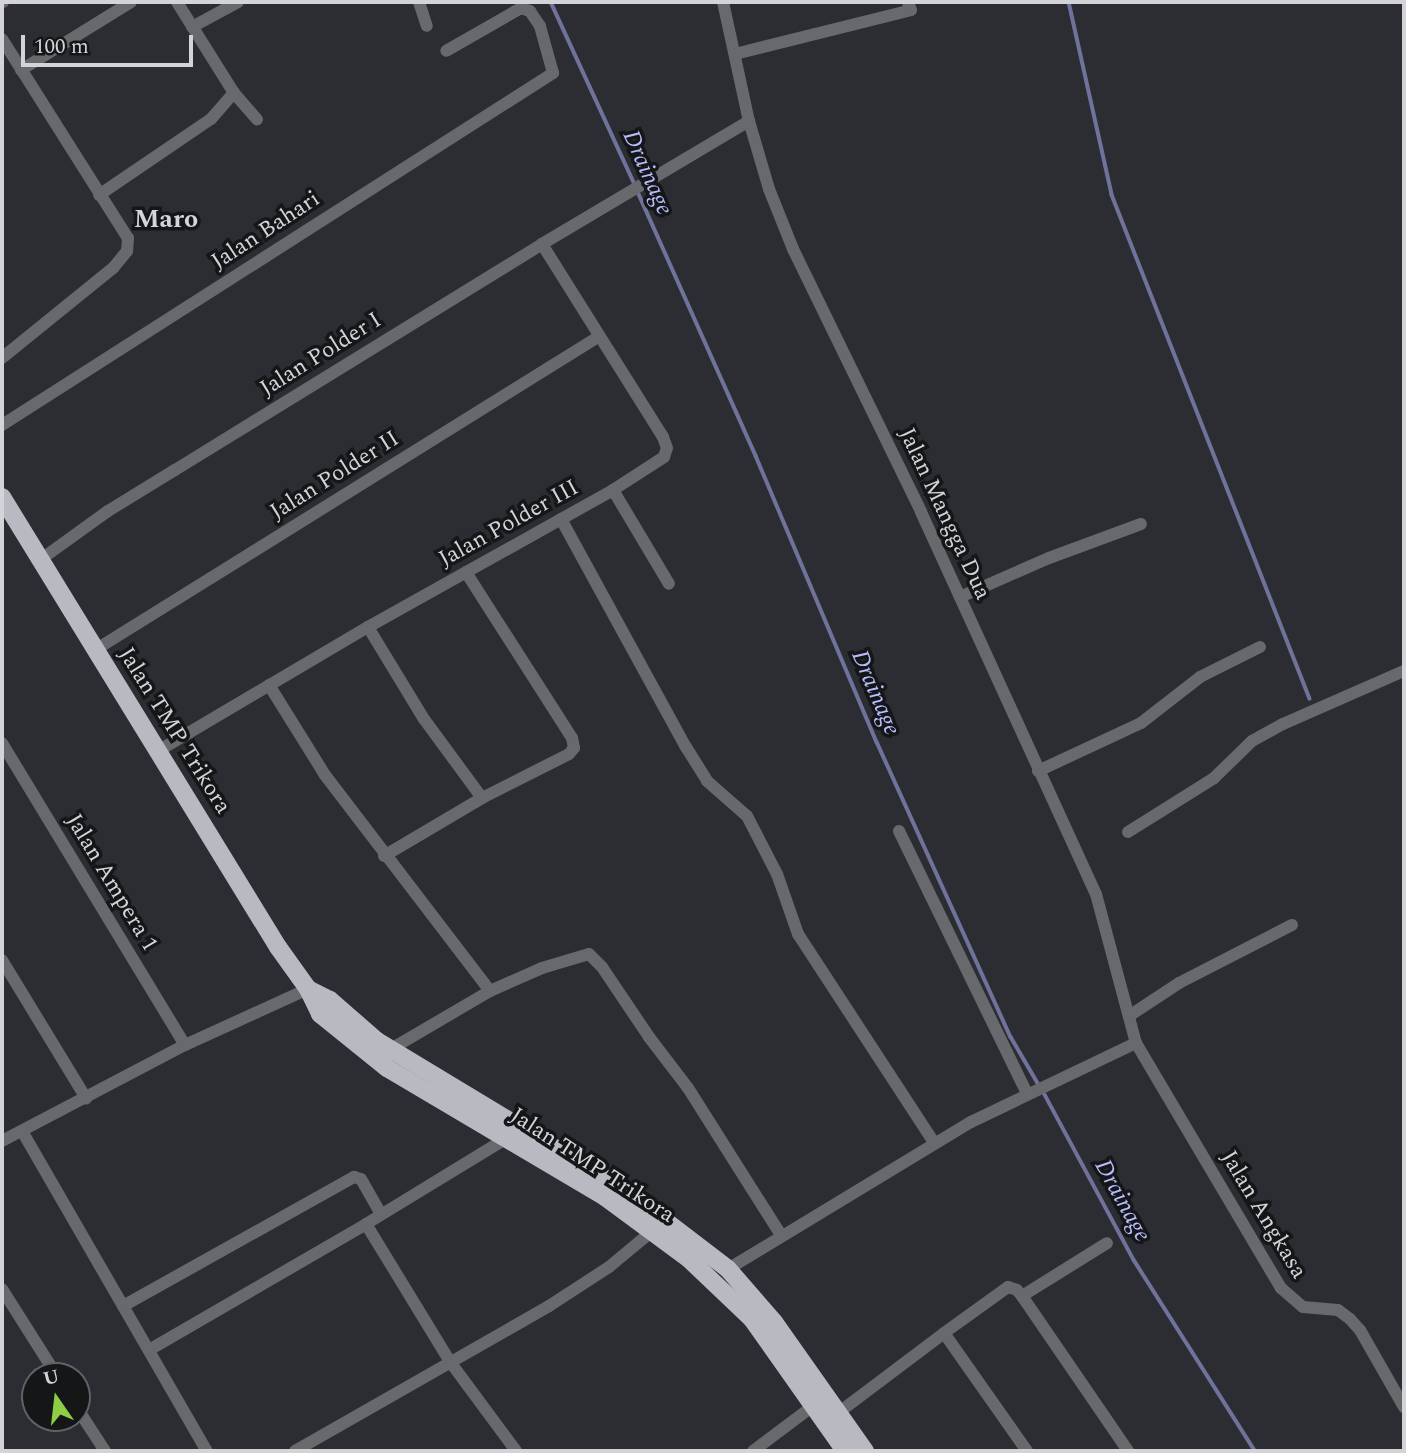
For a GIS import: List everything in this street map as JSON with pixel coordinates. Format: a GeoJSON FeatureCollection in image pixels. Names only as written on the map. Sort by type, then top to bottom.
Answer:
{"type":"FeatureCollection","features":[{"type":"Feature","properties":{"kind":"highway","name":"Jalan TMP Trikora"},"geometry":{"type":"LineString","coordinates":[[2,497],[278,947],[308,989],[320,1014],[387,1068],[605,1197],[716,1282],[752,1319],[820,1401]]}},
{"type":"Feature","properties":{"kind":"highway","name":"Jalan TMP Trikora"},"geometry":{"type":"LineString","coordinates":[[308,989],[330,1000],[391,1049],[626,1191],[727,1269],[774,1322],[820,1401],[845,1451]]}},
{"type":"Feature","properties":{"kind":"highway"},"geometry":{"type":"LineString","coordinates":[[820,1401],[838,1413],[865,1451]]}},
{"type":"Feature","properties":{"kind":"street"},"geometry":{"type":"LineString","coordinates":[[21,70],[131,2]]}},
{"type":"Feature","properties":{"kind":"street"},"geometry":{"type":"LineString","coordinates":[[177,2],[234,93],[257,119]]}},
{"type":"Feature","properties":{"kind":"street"},"geometry":{"type":"LineString","coordinates":[[192,27],[238,2]]}},
{"type":"Feature","properties":{"kind":"street"},"geometry":{"type":"LineString","coordinates":[[419,2],[427,26]]}},
{"type":"Feature","properties":{"kind":"street","name":"Jalan Mangga Dua"},"geometry":{"type":"LineString","coordinates":[[723,2],[749,121],[769,188],[793,248],[960,597],[1096,894],[1136,1043]]}},
{"type":"Feature","properties":{"kind":"street"},"geometry":{"type":"LineString","coordinates":[[735,54],[911,10],[908,2]]}},
{"type":"Feature","properties":{"kind":"street","name":"Jalan Bahari"},"geometry":{"type":"LineString","coordinates":[[2,425],[553,72],[540,26],[530,11],[521,8],[446,51]]}},
{"type":"Feature","properties":{"kind":"street"},"geometry":{"type":"LineString","coordinates":[[2,39],[128,238],[127,251],[113,268],[2,358]]}},
{"type":"Feature","properties":{"kind":"street"},"geometry":{"type":"LineString","coordinates":[[99,195],[211,119],[234,93]]}},
{"type":"Feature","properties":{"kind":"street","name":"Jalan Polder I"},"geometry":{"type":"LineString","coordinates":[[40,560],[108,511],[542,244],[749,121]]}},
{"type":"Feature","properties":{"kind":"street","name":"Jalan Polder III"},"geometry":{"type":"LineString","coordinates":[[158,751],[368,626],[613,490],[664,457],[667,448],[663,437],[542,244]]}},
{"type":"Feature","properties":{"kind":"street","name":"Jalan Polder II"},"geometry":{"type":"LineString","coordinates":[[95,650],[598,337]]}},
{"type":"Feature","properties":{"kind":"street"},"geometry":{"type":"LineString","coordinates":[[613,490],[669,584]]}},
{"type":"Feature","properties":{"kind":"street"},"geometry":{"type":"LineString","coordinates":[[561,519],[686,747],[707,781],[747,816],[777,874],[798,934],[934,1143]]}},
{"type":"Feature","properties":{"kind":"street"},"geometry":{"type":"LineString","coordinates":[[960,597],[1049,558],[1141,524]]}},
{"type":"Feature","properties":{"kind":"street"},"geometry":{"type":"LineString","coordinates":[[384,856],[482,798],[569,754],[574,748],[572,738],[466,572]]}},
{"type":"Feature","properties":{"kind":"street"},"geometry":{"type":"LineString","coordinates":[[368,626],[424,719],[482,798]]}},
{"type":"Feature","properties":{"kind":"street"},"geometry":{"type":"LineString","coordinates":[[1038,771],[1140,723],[1200,677],[1260,647]]}},
{"type":"Feature","properties":{"kind":"street"},"geometry":{"type":"LineString","coordinates":[[1129,832],[1214,778],[1252,741],[1283,724],[1404,671]]}},
{"type":"Feature","properties":{"kind":"street"},"geometry":{"type":"LineString","coordinates":[[269,685],[324,775],[490,991]]}},
{"type":"Feature","properties":{"kind":"street","name":"Jalan Ampera 1"},"geometry":{"type":"LineString","coordinates":[[2,743],[185,1045]]}},
{"type":"Feature","properties":{"kind":"street"},"geometry":{"type":"LineString","coordinates":[[899,831],[1031,1093]]}},
{"type":"Feature","properties":{"kind":"street"},"geometry":{"type":"LineString","coordinates":[[1129,1016],[1179,983],[1292,925]]}},
{"type":"Feature","properties":{"kind":"street"},"geometry":{"type":"LineString","coordinates":[[391,1049],[490,991],[579,955],[589,954],[596,959],[688,1088],[781,1235]]}},
{"type":"Feature","properties":{"kind":"street"},"geometry":{"type":"LineString","coordinates":[[2,960],[86,1098]]}},
{"type":"Feature","properties":{"kind":"street"},"geometry":{"type":"LineString","coordinates":[[2,1141],[185,1045],[308,989]]}},
{"type":"Feature","properties":{"kind":"street"},"geometry":{"type":"LineString","coordinates":[[727,1269],[934,1143],[1064,1076],[1136,1043]]}},
{"type":"Feature","properties":{"kind":"street","name":"Jalan Angkasa"},"geometry":{"type":"LineString","coordinates":[[1136,1043],[1280,1288],[1303,1307],[1338,1310],[1350,1319],[1360,1330],[1404,1407]]}},
{"type":"Feature","properties":{"kind":"street"},"geometry":{"type":"LineString","coordinates":[[149,1350],[366,1224],[522,1128]]}},
{"type":"Feature","properties":{"kind":"street"},"geometry":{"type":"LineString","coordinates":[[22,1131],[207,1451]]}},
{"type":"Feature","properties":{"kind":"street"},"geometry":{"type":"LineString","coordinates":[[123,1306],[354,1177],[362,1179],[381,1214]]}},
{"type":"Feature","properties":{"kind":"street"},"geometry":{"type":"LineString","coordinates":[[366,1224],[451,1363],[516,1451]]}},
{"type":"Feature","properties":{"kind":"street"},"geometry":{"type":"LineString","coordinates":[[295,1451],[577,1289],[651,1232]]}},
{"type":"Feature","properties":{"kind":"street"},"geometry":{"type":"LineString","coordinates":[[1022,1296],[1107,1243]]}},
{"type":"Feature","properties":{"kind":"street"},"geometry":{"type":"LineString","coordinates":[[838,1413],[998,1291],[1008,1287],[1017,1290],[1022,1296],[1128,1451]]}},
{"type":"Feature","properties":{"kind":"street"},"geometry":{"type":"LineString","coordinates":[[2,1289],[48,1362]]}},
{"type":"Feature","properties":{"kind":"street"},"geometry":{"type":"LineString","coordinates":[[944,1333],[1027,1451]]}},
{"type":"Feature","properties":{"kind":"street"},"geometry":{"type":"LineString","coordinates":[[753,1451],[820,1401]]}},
{"type":"Feature","properties":{"kind":"street"},"geometry":{"type":"LineString","coordinates":[[91,1430],[105,1451]]}},
{"type":"Feature","properties":{"kind":"waterway","name":"Drainage"},"geometry":{"type":"LineString","coordinates":[[551,2],[635,185]]}},
{"type":"Feature","properties":{"kind":"waterway"},"geometry":{"type":"LineString","coordinates":[[1069,2],[1112,195],[1310,699]]}},
{"type":"Feature","properties":{"kind":"waterway","name":"Drainage"},"geometry":{"type":"LineString","coordinates":[[638,192],[756,456],[877,742],[1011,1037],[1039,1085]]}},
{"type":"Feature","properties":{"kind":"waterway","name":"Drainage"},"geometry":{"type":"LineString","coordinates":[[1043,1091],[1134,1260],[1255,1451]]}},
{"type":"Feature","properties":{"kind":"district","name":"Maro"},"geometry":{"type":"Point","coordinates":[166,220]}}]}
